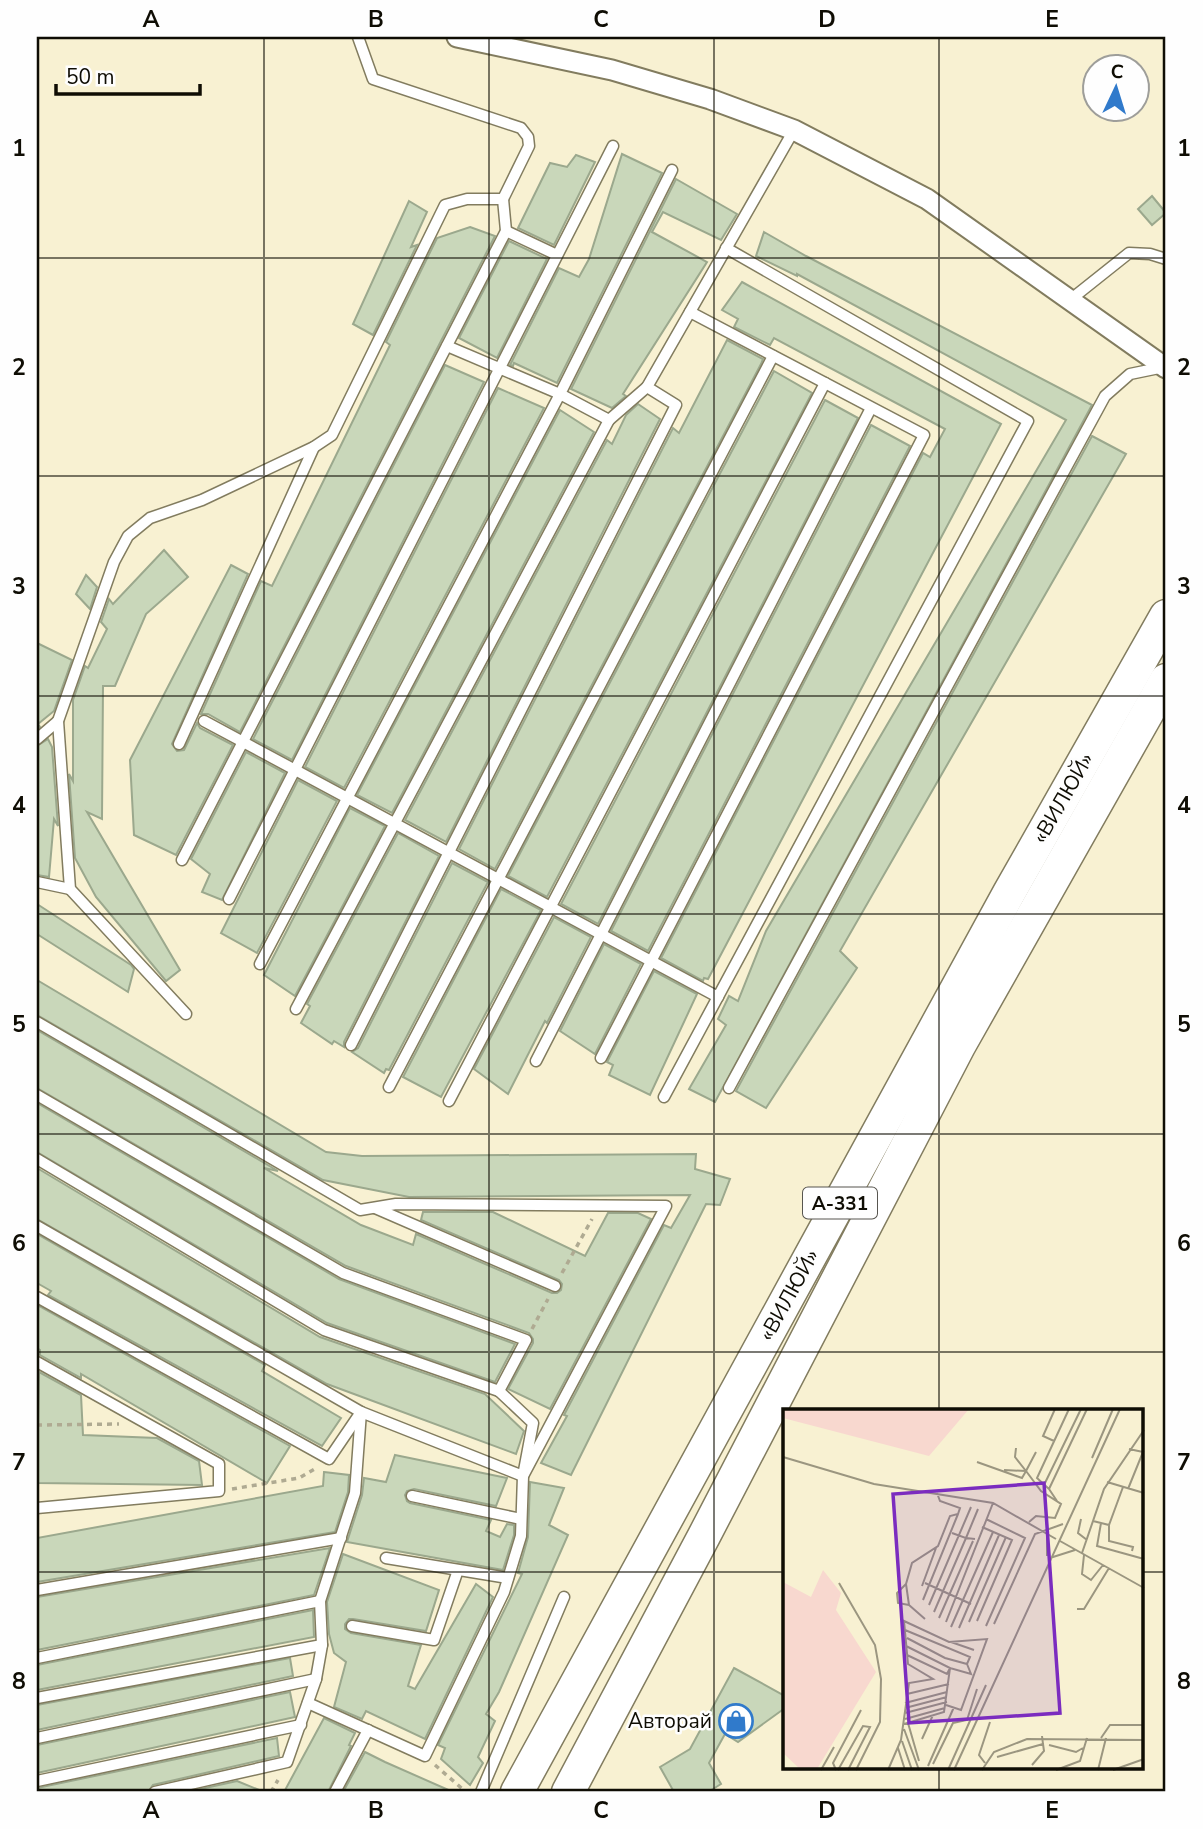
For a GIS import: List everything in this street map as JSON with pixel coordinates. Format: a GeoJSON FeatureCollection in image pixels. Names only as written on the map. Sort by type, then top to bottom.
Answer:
{"type":"FeatureCollection","features":[{"type":"Feature","properties":{"kind":"highway","name":"«ВИЛЮЙ»"},"geometry":{"type":"LineString","coordinates":[[517,1792],[1009,893],[1166,616]]}},
{"type":"Feature","properties":{"kind":"highway","name":"«ВИЛЮЙ»"},"geometry":{"type":"LineString","coordinates":[[568,1792],[711,1524],[958,1046],[1166,680]]}},
{"type":"Feature","properties":{"kind":"street"},"geometry":{"type":"LineString","coordinates":[[457,37],[612,70],[710,99],[794,130],[927,199],[1166,367]]}},
{"type":"Feature","properties":{"kind":"lane"},"geometry":{"type":"LineString","coordinates":[[182,860],[506,231],[503,199],[529,146],[528,137],[521,128],[373,79],[358,37]]}},
{"type":"Feature","properties":{"kind":"lane"},"geometry":{"type":"LineString","coordinates":[[296,1009],[609,419],[647,387],[794,130]]}},
{"type":"Feature","properties":{"kind":"lane"},"geometry":{"type":"LineString","coordinates":[[229,900],[612,146]]}},
{"type":"Feature","properties":{"kind":"lane"},"geometry":{"type":"LineString","coordinates":[[260,964],[559,394],[672,170]]}},
{"type":"Feature","properties":{"kind":"lane"},"geometry":{"type":"LineString","coordinates":[[70,889],[58,721],[114,562],[128,536],[150,518],[202,500],[313,447],[332,435],[445,205],[467,199],[503,199]]}},
{"type":"Feature","properties":{"kind":"lane"},"geometry":{"type":"LineString","coordinates":[[506,231],[557,255]]}},
{"type":"Feature","properties":{"kind":"lane"},"geometry":{"type":"LineString","coordinates":[[664,1097],[1028,421],[726,248]]}},
{"type":"Feature","properties":{"kind":"lane"},"geometry":{"type":"LineString","coordinates":[[1070,300],[1129,253],[1150,254],[1166,259]]}},
{"type":"Feature","properties":{"kind":"lane"},"geometry":{"type":"LineString","coordinates":[[601,1058],[924,435],[690,312]]}},
{"type":"Feature","properties":{"kind":"lane"},"geometry":{"type":"LineString","coordinates":[[447,346],[559,394],[609,419]]}},
{"type":"Feature","properties":{"kind":"lane"},"geometry":{"type":"LineString","coordinates":[[389,1087],[773,356]]}},
{"type":"Feature","properties":{"kind":"lane"},"geometry":{"type":"LineString","coordinates":[[729,1088],[1105,396],[1130,374],[1166,367]]}},
{"type":"Feature","properties":{"kind":"lane"},"geometry":{"type":"LineString","coordinates":[[449,1101],[825,383]]}},
{"type":"Feature","properties":{"kind":"lane"},"geometry":{"type":"LineString","coordinates":[[351,1045],[676,405],[647,387]]}},
{"type":"Feature","properties":{"kind":"lane"},"geometry":{"type":"LineString","coordinates":[[536,1061],[872,408]]}},
{"type":"Feature","properties":{"kind":"lane"},"geometry":{"type":"LineString","coordinates":[[179,744],[313,447]]}},
{"type":"Feature","properties":{"kind":"lane"},"geometry":{"type":"LineString","coordinates":[[37,739],[58,721]]}},
{"type":"Feature","properties":{"kind":"lane"},"geometry":{"type":"LineString","coordinates":[[204,722],[718,997]]}},
{"type":"Feature","properties":{"kind":"lane"},"geometry":{"type":"LineString","coordinates":[[37,882],[70,889],[186,1014]]}},
{"type":"Feature","properties":{"kind":"lane"},"geometry":{"type":"LineString","coordinates":[[37,1022],[360,1210],[396,1204],[666,1206],[523,1476]]}},
{"type":"Feature","properties":{"kind":"lane"},"geometry":{"type":"LineString","coordinates":[[37,1095],[343,1273],[526,1340],[499,1391]]}},
{"type":"Feature","properties":{"kind":"lane"},"geometry":{"type":"LineString","coordinates":[[37,1159],[324,1330],[499,1391],[533,1423],[523,1476],[521,1536],[504,1592],[425,1756],[308,1703]]}},
{"type":"Feature","properties":{"kind":"lane"},"geometry":{"type":"LineString","coordinates":[[374,1208],[555,1286]]}},
{"type":"Feature","properties":{"kind":"lane"},"geometry":{"type":"LineString","coordinates":[[37,1226],[361,1412],[523,1476]]}},
{"type":"Feature","properties":{"kind":"lane"},"geometry":{"type":"LineString","coordinates":[[37,1297],[329,1459],[361,1412]]}},
{"type":"Feature","properties":{"kind":"lane"},"geometry":{"type":"LineString","coordinates":[[37,1362],[219,1464],[219,1492],[37,1508]]}},
{"type":"Feature","properties":{"kind":"lane"},"geometry":{"type":"LineString","coordinates":[[156,1792],[287,1762],[316,1679],[321,1645],[320,1601],[355,1493],[361,1412]]}},
{"type":"Feature","properties":{"kind":"lane"},"geometry":{"type":"LineString","coordinates":[[412,1496],[522,1519]]}},
{"type":"Feature","properties":{"kind":"lane"},"geometry":{"type":"LineString","coordinates":[[37,1590],[341,1538]]}},
{"type":"Feature","properties":{"kind":"lane"},"geometry":{"type":"LineString","coordinates":[[386,1559],[508,1578]]}},
{"type":"Feature","properties":{"kind":"lane"},"geometry":{"type":"LineString","coordinates":[[352,1626],[434,1640],[458,1570]]}},
{"type":"Feature","properties":{"kind":"lane"},"geometry":{"type":"LineString","coordinates":[[481,1792],[564,1597]]}},
{"type":"Feature","properties":{"kind":"lane"},"geometry":{"type":"LineString","coordinates":[[37,1658],[320,1601]]}},
{"type":"Feature","properties":{"kind":"lane"},"geometry":{"type":"LineString","coordinates":[[37,1698],[321,1645]]}},
{"type":"Feature","properties":{"kind":"lane"},"geometry":{"type":"LineString","coordinates":[[37,1738],[316,1679]]}},
{"type":"Feature","properties":{"kind":"lane"},"geometry":{"type":"LineString","coordinates":[[37,1781],[301,1725]]}},
{"type":"Feature","properties":{"kind":"lane"},"geometry":{"type":"LineString","coordinates":[[335,1792],[368,1730]]}},
{"type":"Feature","properties":{"kind":"lane"},"geometry":{"type":"LineString","coordinates":[[192,1792],[199,1781]]}},
{"type":"Feature","properties":{"kind":"path"},"geometry":{"type":"LineString","coordinates":[[37,1425],[147,1424]]}},
{"type":"Feature","properties":{"kind":"path"},"geometry":{"type":"LineString","coordinates":[[219,1492],[299,1478],[329,1459]]}},
{"type":"Feature","properties":{"kind":"path"},"geometry":{"type":"LineString","coordinates":[[425,1756],[467,1792]]}},
{"type":"Feature","properties":{"kind":"building"},"geometry":{"type":"Polygon","coordinates":[[[622,154],[662,173],[557,383],[514,363],[513,366],[510,365],[559,268],[579,277],[589,259],[622,154]]]}},
{"type":"Feature","properties":{"kind":"building"},"geometry":{"type":"Polygon","coordinates":[[[576,155],[595,162],[554,245],[518,228],[550,163],[567,167],[576,155]]]}},
{"type":"Feature","properties":{"kind":"building"},"geometry":{"type":"Polygon","coordinates":[[[676,179],[737,214],[721,240],[663,212],[652,232],[707,262],[623,394],[626,396],[612,408],[571,389],[676,179]]]}},
{"type":"Feature","properties":{"kind":"building"},"geometry":{"type":"Polygon","coordinates":[[[1152,196],[1166,213],[1152,225],[1138,209],[1152,196]]]}},
{"type":"Feature","properties":{"kind":"building"},"geometry":{"type":"Polygon","coordinates":[[[409,201],[427,212],[411,247],[417,245],[373,335],[353,324],[409,201]]]}},
{"type":"Feature","properties":{"kind":"building"},"geometry":{"type":"Polygon","coordinates":[[[470,227],[495,236],[240,732],[208,714],[201,714],[261,581],[272,586],[390,345],[386,342],[437,238],[470,227]]]}},
{"type":"Feature","properties":{"kind":"building"},"geometry":{"type":"Polygon","coordinates":[[[764,232],[1092,405],[715,1102],[689,1089],[726,1025],[718,1019],[729,996],[738,1001],[766,931],[1066,420],[797,274],[756,256],[764,232]]]}},
{"type":"Feature","properties":{"kind":"building"},"geometry":{"type":"Polygon","coordinates":[[[509,241],[547,259],[497,358],[459,338],[509,241]]]}},
{"type":"Feature","properties":{"kind":"building"},"geometry":{"type":"Polygon","coordinates":[[[742,282],[1001,424],[708,979],[704,978],[703,981],[661,958],[923,453],[930,457],[945,429],[774,338],[770,345],[734,327],[738,319],[722,310],[742,282]]]}},
{"type":"Feature","properties":{"kind":"building"},"geometry":{"type":"Polygon","coordinates":[[[727,340],[763,359],[761,364],[495,869],[459,849],[673,428],[679,433],[727,340]]]}},
{"type":"Feature","properties":{"kind":"building"},"geometry":{"type":"Polygon","coordinates":[[[445,365],[484,382],[292,760],[253,739],[445,365]]]}},
{"type":"Feature","properties":{"kind":"building"},"geometry":{"type":"Polygon","coordinates":[[[774,371],[812,393],[547,897],[508,876],[774,371]]]}},
{"type":"Feature","properties":{"kind":"building"},"geometry":{"type":"Polygon","coordinates":[[[498,388],[544,408],[344,788],[305,767],[498,388]]]}},
{"type":"Feature","properties":{"kind":"building"},"geometry":{"type":"Polygon","coordinates":[[[825,400],[858,418],[598,924],[561,904],[825,400]]]}},
{"type":"Feature","properties":{"kind":"building"},"geometry":{"type":"Polygon","coordinates":[[[638,404],[660,419],[446,842],[405,820],[607,440],[612,444],[626,415],[638,404]]]}},
{"type":"Feature","properties":{"kind":"building"},"geometry":{"type":"Polygon","coordinates":[[[560,410],[594,432],[392,813],[357,795],[560,410]]]}},
{"type":"Feature","properties":{"kind":"building"},"geometry":{"type":"Polygon","coordinates":[[[871,425],[910,446],[648,951],[611,931],[871,425]]]}},
{"type":"Feature","properties":{"kind":"building"},"geometry":{"type":"Polygon","coordinates":[[[1092,436],[1126,454],[840,951],[857,968],[766,1108],[736,1091],[1092,436]]]}},
{"type":"Feature","properties":{"kind":"building"},"geometry":{"type":"Polygon","coordinates":[[[164,550],[188,577],[146,614],[115,686],[103,686],[102,819],[87,812],[180,970],[166,981],[96,897],[75,858],[69,774],[73,781],[73,700],[85,666],[88,668],[107,629],[101,622],[109,599],[113,604],[164,550]]]}},
{"type":"Feature","properties":{"kind":"building"},"geometry":{"type":"Polygon","coordinates":[[[231,565],[248,574],[172,744],[177,751],[184,750],[197,723],[200,728],[233,745],[176,855],[134,835],[130,760],[231,565]]]}},
{"type":"Feature","properties":{"kind":"building"},"geometry":{"type":"Polygon","coordinates":[[[86,575],[97,587],[90,609],[76,594],[86,575]]]}},
{"type":"Feature","properties":{"kind":"building"},"geometry":{"type":"Polygon","coordinates":[[[37,643],[72,660],[54,711],[38,724],[40,727],[37,729],[37,643]]]}},
{"type":"Feature","properties":{"kind":"building"},"geometry":{"type":"Polygon","coordinates":[[[48,739],[52,747],[58,826],[54,819],[49,877],[37,875],[37,746],[48,739]]]}},
{"type":"Feature","properties":{"kind":"building"},"geometry":{"type":"Polygon","coordinates":[[[246,752],[285,773],[222,900],[202,892],[210,874],[191,859],[246,752]]]}},
{"type":"Feature","properties":{"kind":"building"},"geometry":{"type":"Polygon","coordinates":[[[298,780],[337,801],[257,953],[221,933],[298,780]]]}},
{"type":"Feature","properties":{"kind":"building"},"geometry":{"type":"Polygon","coordinates":[[[350,808],[385,826],[295,996],[264,975],[350,808]]]}},
{"type":"Feature","properties":{"kind":"building"},"geometry":{"type":"Polygon","coordinates":[[[398,833],[439,856],[344,1042],[344,1047],[334,1041],[332,1044],[301,1023],[310,1006],[307,1004],[398,833]]]}},
{"type":"Feature","properties":{"kind":"building"},"geometry":{"type":"Polygon","coordinates":[[[452,863],[488,882],[389,1070],[386,1069],[384,1073],[352,1052],[358,1048],[452,863]]]}},
{"type":"Feature","properties":{"kind":"building"},"geometry":{"type":"Polygon","coordinates":[[[501,889],[541,910],[441,1097],[403,1077],[501,889]]]}},
{"type":"Feature","properties":{"kind":"building"},"geometry":{"type":"Polygon","coordinates":[[[37,904],[131,965],[134,969],[128,992],[37,934],[37,904]]]}},
{"type":"Feature","properties":{"kind":"building"},"geometry":{"type":"Polygon","coordinates":[[[554,917],[591,937],[508,1094],[474,1069],[554,917]]]}},
{"type":"Feature","properties":{"kind":"building"},"geometry":{"type":"Polygon","coordinates":[[[604,944],[641,964],[595,1054],[560,1031],[604,944]]]}},
{"type":"Feature","properties":{"kind":"building"},"geometry":{"type":"Polygon","coordinates":[[[654,971],[697,994],[650,1095],[609,1075],[613,1065],[607,1062],[654,971]]]}},
{"type":"Feature","properties":{"kind":"building"},"geometry":{"type":"Polygon","coordinates":[[[37,980],[326,1152],[362,1156],[696,1154],[695,1169],[730,1179],[720,1205],[706,1204],[571,1475],[541,1463],[664,1225],[671,1228],[690,1195],[409,1197],[323,1180],[37,1015],[37,980]]]}},
{"type":"Feature","properties":{"kind":"building"},"geometry":{"type":"Polygon","coordinates":[[[37,1030],[278,1171],[264,1168],[361,1225],[413,1245],[416,1234],[552,1293],[561,1290],[562,1284],[559,1280],[421,1220],[423,1212],[493,1212],[585,1256],[608,1213],[638,1213],[651,1219],[550,1409],[508,1389],[533,1343],[529,1333],[346,1266],[37,1088],[37,1030]]]}},
{"type":"Feature","properties":{"kind":"building"},"geometry":{"type":"Polygon","coordinates":[[[37,1103],[339,1279],[515,1344],[495,1382],[327,1323],[37,1152],[37,1103]]]}},
{"type":"Feature","properties":{"kind":"building"},"geometry":{"type":"Polygon","coordinates":[[[37,1168],[320,1337],[485,1394],[524,1431],[516,1454],[327,1384],[37,1219],[37,1168]]]}},
{"type":"Feature","properties":{"kind":"building"},"geometry":{"type":"Polygon","coordinates":[[[37,1234],[265,1365],[262,1371],[341,1418],[322,1446],[48,1295],[51,1291],[37,1283],[37,1234]]]}},
{"type":"Feature","properties":{"kind":"building"},"geometry":{"type":"Polygon","coordinates":[[[39,1306],[290,1446],[267,1483],[81,1374],[81,1378],[40,1355],[37,1348],[39,1306]]]}},
{"type":"Feature","properties":{"kind":"building"},"geometry":{"type":"Polygon","coordinates":[[[39,1372],[81,1395],[83,1435],[157,1438],[199,1461],[202,1485],[37,1483],[39,1372]]]}},
{"type":"Feature","properties":{"kind":"building"},"geometry":{"type":"Polygon","coordinates":[[[395,1455],[507,1478],[496,1506],[414,1489],[407,1491],[405,1495],[410,1503],[491,1520],[486,1531],[500,1537],[507,1524],[514,1525],[514,1535],[503,1570],[347,1542],[362,1495],[364,1478],[386,1482],[395,1455]]]}},
{"type":"Feature","properties":{"kind":"building"},"geometry":{"type":"Polygon","coordinates":[[[324,1472],[349,1475],[348,1492],[335,1532],[37,1582],[37,1538],[323,1486],[324,1472]]]}},
{"type":"Feature","properties":{"kind":"building"},"geometry":{"type":"Polygon","coordinates":[[[530,1482],[564,1488],[549,1525],[568,1535],[499,1692],[486,1714],[495,1721],[478,1757],[483,1763],[470,1785],[441,1759],[445,1748],[438,1745],[522,1574],[518,1573],[528,1537],[530,1482]]]}},
{"type":"Feature","properties":{"kind":"building"},"geometry":{"type":"Polygon","coordinates":[[[330,1548],[314,1595],[37,1650],[37,1597],[330,1548]]]}},
{"type":"Feature","properties":{"kind":"building"},"geometry":{"type":"Polygon","coordinates":[[[343,1554],[439,1590],[426,1631],[353,1619],[349,1619],[345,1624],[345,1629],[351,1633],[421,1645],[408,1686],[415,1689],[476,1584],[493,1597],[425,1739],[366,1711],[362,1719],[334,1707],[346,1662],[334,1653],[329,1634],[327,1602],[343,1554]]]}},
{"type":"Feature","properties":{"kind":"building"},"geometry":{"type":"Polygon","coordinates":[[[313,1610],[314,1637],[37,1690],[37,1665],[313,1610]]]}},
{"type":"Feature","properties":{"kind":"building"},"geometry":{"type":"Polygon","coordinates":[[[290,1658],[293,1676],[37,1730],[37,1705],[290,1658]]]}},
{"type":"Feature","properties":{"kind":"building","name":"Авторай"},"geometry":{"type":"Polygon","coordinates":[[[734,1668],[783,1695],[783,1709],[738,1742],[725,1734],[709,1763],[721,1784],[708,1792],[674,1792],[660,1767],[690,1749],[734,1668]]]}},
{"type":"Feature","properties":{"kind":"building"},"geometry":{"type":"Polygon","coordinates":[[[290,1692],[295,1717],[37,1773],[37,1745],[290,1692]]]}},
{"type":"Feature","properties":{"kind":"building"},"geometry":{"type":"Polygon","coordinates":[[[324,1718],[355,1733],[328,1792],[284,1792],[324,1718]]]}},
{"type":"Feature","properties":{"kind":"building"},"geometry":{"type":"Polygon","coordinates":[[[277,1738],[279,1756],[153,1785],[148,1792],[37,1792],[37,1788],[277,1738]]]}},
{"type":"Feature","properties":{"kind":"building"},"geometry":{"type":"Polygon","coordinates":[[[365,1752],[385,1762],[453,1792],[343,1792],[365,1752]]]}},
{"type":"Feature","properties":{"kind":"building"},"geometry":{"type":"Polygon","coordinates":[[[237,1781],[264,1792],[187,1792],[237,1781]]]}},
{"type":"Feature","properties":{"kind":"place","name":"Авторай"},"geometry":{"type":"Point","coordinates":[736,1721]}}]}
